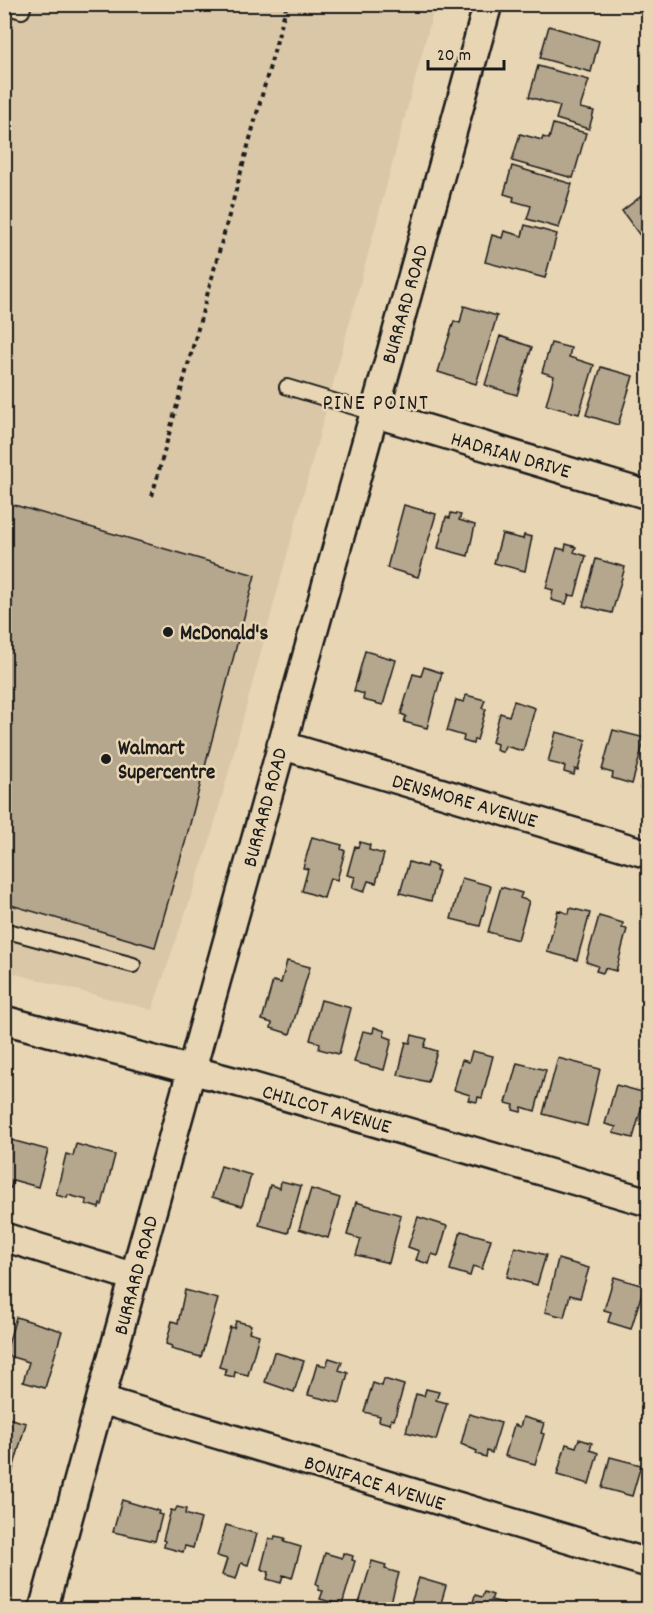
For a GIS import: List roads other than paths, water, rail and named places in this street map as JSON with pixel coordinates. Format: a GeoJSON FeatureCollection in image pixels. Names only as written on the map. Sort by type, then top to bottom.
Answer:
{"type":"FeatureCollection","features":[{"type":"Feature","properties":{"kind":"street","name":"BURRARD ROAD"},"geometry":{"type":"LineString","coordinates":[[43,1610],[488,4]]}},
{"type":"Feature","properties":{"kind":"street","name":"HADRIAN DRIVE"},"geometry":{"type":"LineString","coordinates":[[374,413],[648,495]]}},
{"type":"Feature","properties":{"kind":"street","name":"DENSMORE AVENUE"},"geometry":{"type":"LineString","coordinates":[[281,745],[648,854]]}},
{"type":"Feature","properties":{"kind":"street","name":"CHILCOT AVENUE"},"geometry":{"type":"LineString","coordinates":[[4,1020],[192,1071],[648,1202]]}},
{"type":"Feature","properties":{"kind":"street"},"geometry":{"type":"LineString","coordinates":[[4,1237],[134,1277]]}},
{"type":"Feature","properties":{"kind":"street","name":"BONIFACE AVENUE"},"geometry":{"type":"LineString","coordinates":[[102,1400],[648,1563]]}},
{"type":"Feature","properties":{"kind":"lane"},"geometry":{"type":"LineString","coordinates":[[4,6],[22,11],[24,4]]}},
{"type":"Feature","properties":{"kind":"lane"},"geometry":{"type":"LineString","coordinates":[[287,387],[374,413]]}},
{"type":"Feature","properties":{"kind":"lane"},"geometry":{"type":"LineString","coordinates":[[4,930],[133,965]]}},
{"type":"Feature","properties":{"kind":"place","name":"McDonald's"},"geometry":{"type":"Point","coordinates":[168,632]}},
{"type":"Feature","properties":{"kind":"place","name":"Walmart Supercentre"},"geometry":{"type":"Point","coordinates":[106,759]}},
{"type":"Feature","properties":{"kind":"district","name":"PINE POINT"},"geometry":{"type":"Point","coordinates":[376,401]}}]}
